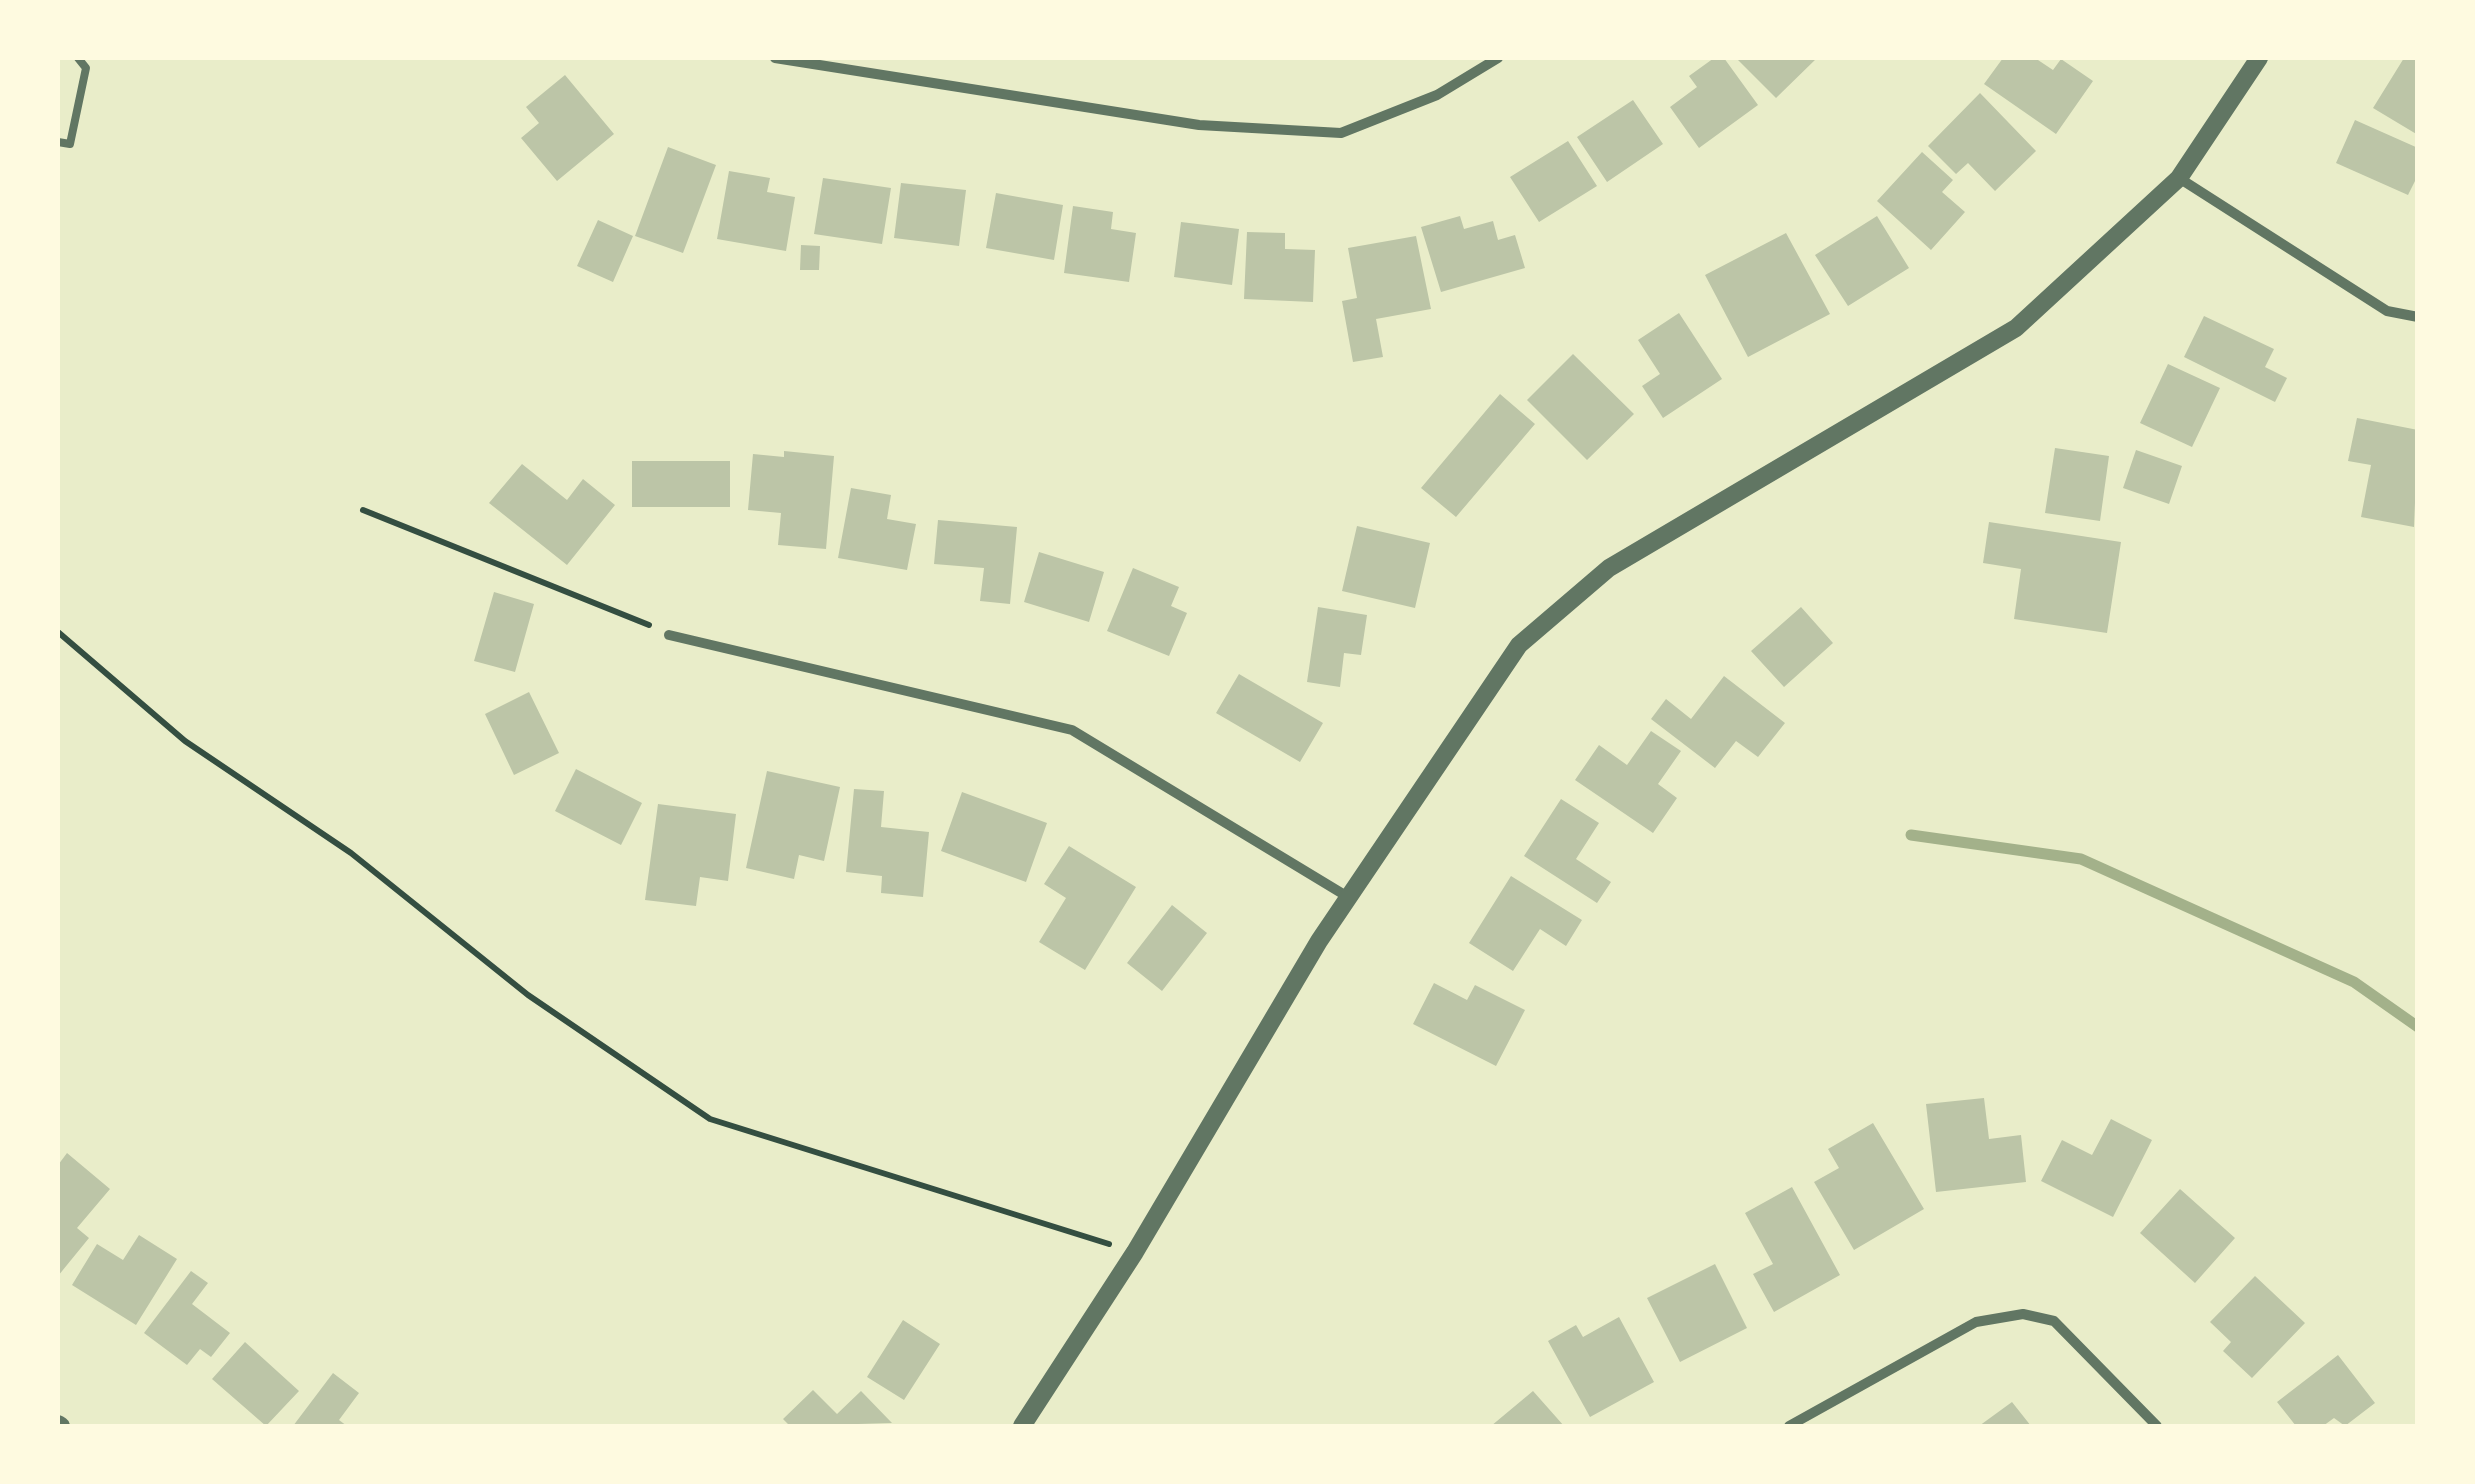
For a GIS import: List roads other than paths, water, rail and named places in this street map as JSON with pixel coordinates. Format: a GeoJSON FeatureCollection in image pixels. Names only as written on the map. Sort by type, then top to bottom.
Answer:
{"type":"FeatureCollection","features":[{"type":"Feature","properties":{"kind":"street"},"geometry":{"type":"LineString","coordinates":[[774,58],[1199,126],[1341,133],[1438,94],[1498,58]]}},
{"type":"Feature","properties":{"kind":"street"},"geometry":{"type":"LineString","coordinates":[[1022,1426],[1135,1252],[1348,897],[1519,645],[1610,568],[2016,328],[2179,178],[2258,58]]}},
{"type":"Feature","properties":{"kind":"street"},"geometry":{"type":"LineString","coordinates":[[2179,178],[2388,311],[2418,317]]}},
{"type":"Feature","properties":{"kind":"street"},"geometry":{"type":"LineString","coordinates":[[668,635],[1072,730],[1348,897]]}},
{"type":"Feature","properties":{"kind":"street"},"geometry":{"type":"LineString","coordinates":[[1790,1426],[1976,1322],[2023,1314],[2054,1321],[2157,1426]]}},
{"type":"Feature","properties":{"kind":"lane"},"geometry":{"type":"LineString","coordinates":[[58,142],[70,144],[86,68],[78,58]]}},
{"type":"Feature","properties":{"kind":"waterway"},"geometry":{"type":"LineString","coordinates":[[1911,835],[2081,859],[2354,982],[2418,1027]]}}]}
